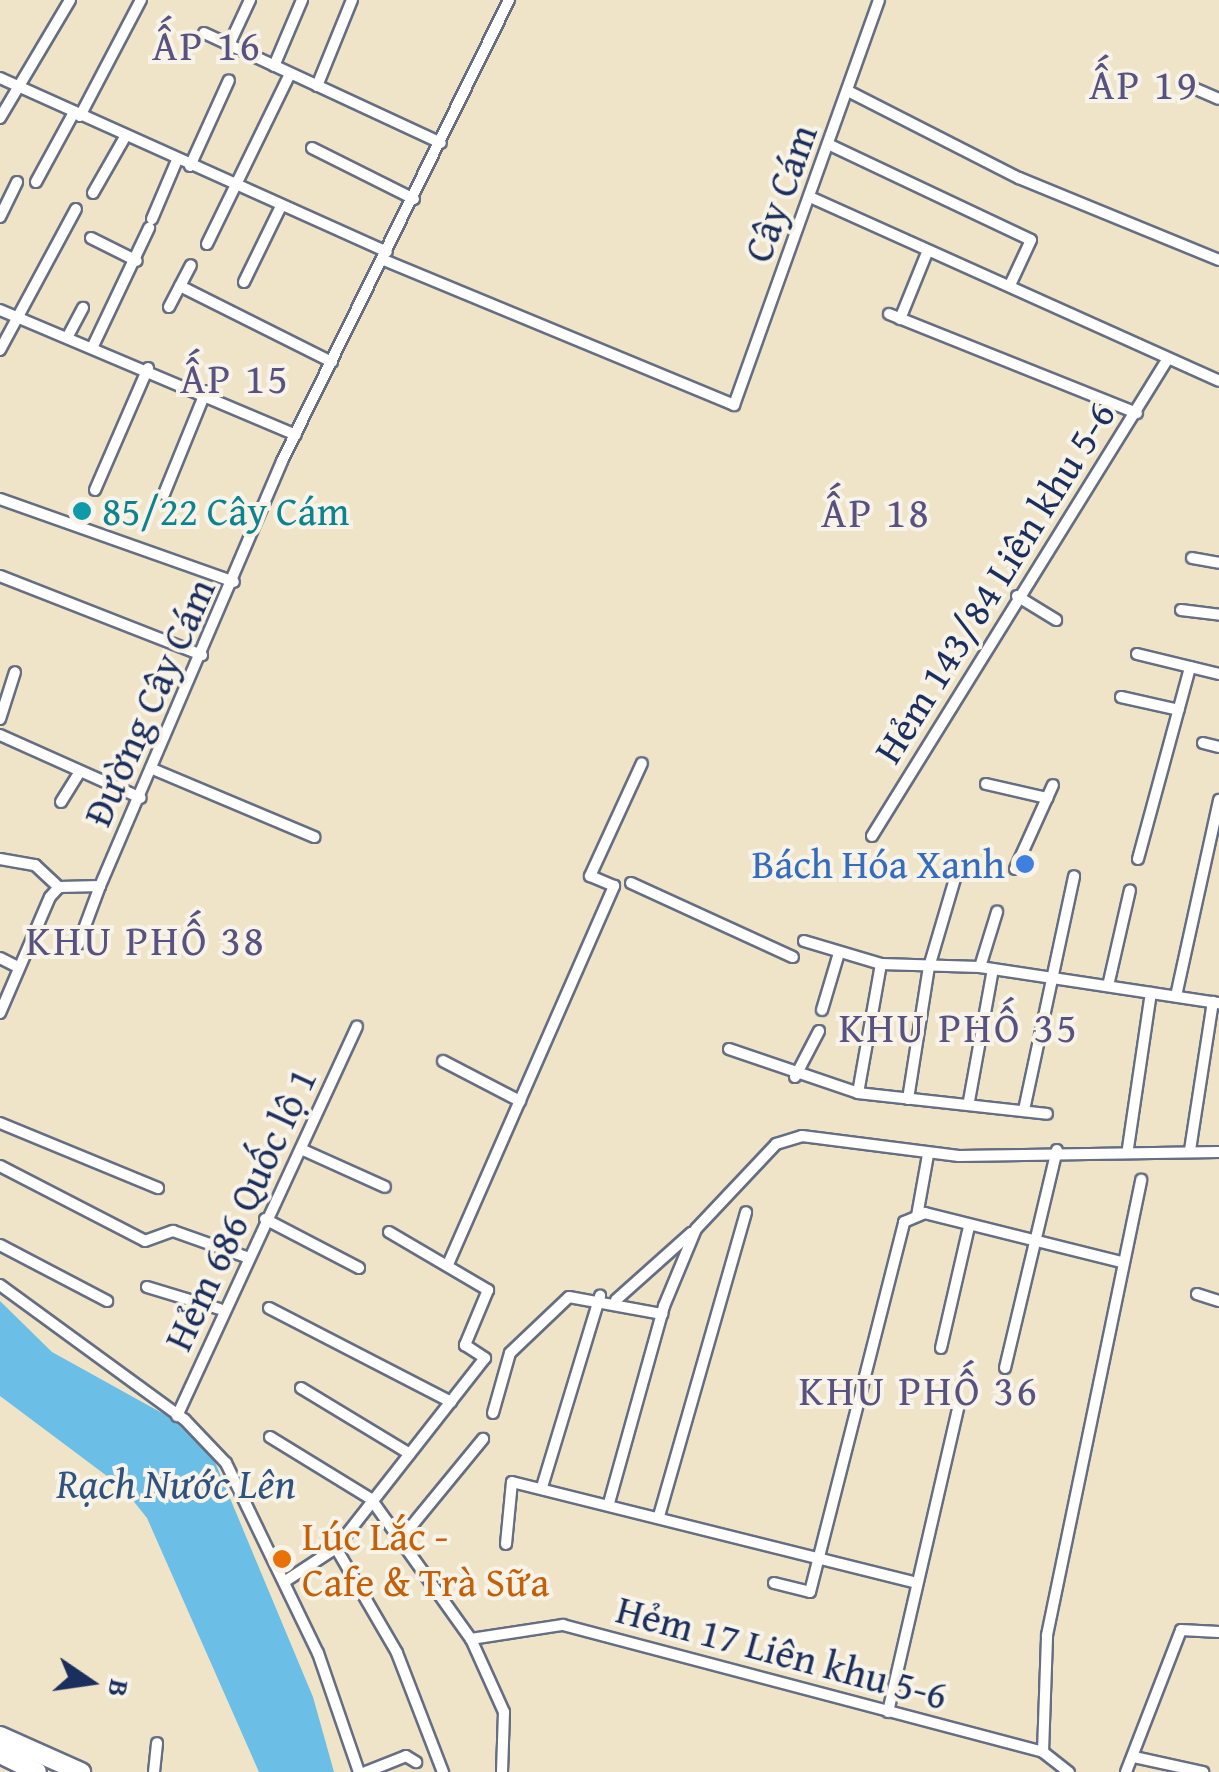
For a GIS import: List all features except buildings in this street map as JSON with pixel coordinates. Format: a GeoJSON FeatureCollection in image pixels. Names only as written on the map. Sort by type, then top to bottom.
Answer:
{"type":"FeatureCollection","features":[{"type":"Feature","properties":{"kind":"highway"},"geometry":{"type":"LineString","coordinates":[[0,1736],[81,1772]]}},
{"type":"Feature","properties":{"kind":"highway"},"geometry":{"type":"LineString","coordinates":[[0,1754],[38,1772]]}},
{"type":"Feature","properties":{"kind":"highway"},"geometry":{"type":"LineString","coordinates":[[0,1768],[10,1772]]}},
{"type":"Feature","properties":{"kind":"street"},"geometry":{"type":"LineString","coordinates":[[0,118],[70,0]]}},
{"type":"Feature","properties":{"kind":"street"},"geometry":{"type":"LineString","coordinates":[[36,182],[141,0]]}},
{"type":"Feature","properties":{"kind":"street"},"geometry":{"type":"LineString","coordinates":[[229,45],[250,0]]}},
{"type":"Feature","properties":{"kind":"street"},"geometry":{"type":"LineString","coordinates":[[274,66],[302,0]]}},
{"type":"Feature","properties":{"kind":"street"},"geometry":{"type":"LineString","coordinates":[[317,86],[352,0]]}},
{"type":"Feature","properties":{"kind":"street","name":"Đường Cây Cám"},"geometry":{"type":"LineString","coordinates":[[59,887],[100,886],[155,770],[296,435],[509,0]]}},
{"type":"Feature","properties":{"kind":"street","name":"Cây Cám"},"geometry":{"type":"LineString","coordinates":[[386,256],[734,405],[830,146],[879,0]]}},
{"type":"Feature","properties":{"kind":"street"},"geometry":{"type":"LineString","coordinates":[[204,33],[441,143]]}},
{"type":"Feature","properties":{"kind":"street"},"geometry":{"type":"LineString","coordinates":[[207,244],[239,188],[290,74]]}},
{"type":"Feature","properties":{"kind":"street"},"geometry":{"type":"LineString","coordinates":[[0,78],[386,256]]}},
{"type":"Feature","properties":{"kind":"street"},"geometry":{"type":"LineString","coordinates":[[190,166],[229,80]]}},
{"type":"Feature","properties":{"kind":"street"},"geometry":{"type":"LineString","coordinates":[[1182,83],[1219,99]]}},
{"type":"Feature","properties":{"kind":"street"},"geometry":{"type":"LineString","coordinates":[[848,92],[1019,178],[1219,260]]}},
{"type":"Feature","properties":{"kind":"street"},"geometry":{"type":"LineString","coordinates":[[93,193],[125,137]]}},
{"type":"Feature","properties":{"kind":"street"},"geometry":{"type":"LineString","coordinates":[[830,146],[1032,240],[1010,285]]}},
{"type":"Feature","properties":{"kind":"street"},"geometry":{"type":"LineString","coordinates":[[312,148],[414,199]]}},
{"type":"Feature","properties":{"kind":"street"},"geometry":{"type":"LineString","coordinates":[[93,346],[136,261],[177,160]]}},
{"type":"Feature","properties":{"kind":"street"},"geometry":{"type":"LineString","coordinates":[[0,217],[16,182]]}},
{"type":"Feature","properties":{"kind":"street"},"geometry":{"type":"LineString","coordinates":[[810,196],[1219,382]]}},
{"type":"Feature","properties":{"kind":"street"},"geometry":{"type":"LineString","coordinates":[[244,282],[280,206]]}},
{"type":"Feature","properties":{"kind":"street"},"geometry":{"type":"LineString","coordinates":[[0,350],[22,318],[76,209]]}},
{"type":"Feature","properties":{"kind":"street"},"geometry":{"type":"LineString","coordinates":[[91,238],[136,261]]}},
{"type":"Feature","properties":{"kind":"street"},"geometry":{"type":"LineString","coordinates":[[928,250],[894,316],[1138,413]]}},
{"type":"Feature","properties":{"kind":"street"},"geometry":{"type":"LineString","coordinates":[[169,307],[191,265]]}},
{"type":"Feature","properties":{"kind":"street"},"geometry":{"type":"LineString","coordinates":[[180,286],[332,362]]}},
{"type":"Feature","properties":{"kind":"street"},"geometry":{"type":"LineString","coordinates":[[68,336],[83,308]]}},
{"type":"Feature","properties":{"kind":"street"},"geometry":{"type":"LineString","coordinates":[[0,310],[206,391],[296,435]]}},
{"type":"Feature","properties":{"kind":"street","name":"Hẻm 143/84 Liên khu 5-6"},"geometry":{"type":"LineString","coordinates":[[872,836],[1016,596],[1138,413],[1167,360]]}},
{"type":"Feature","properties":{"kind":"street"},"geometry":{"type":"LineString","coordinates":[[95,490],[148,368]]}},
{"type":"Feature","properties":{"kind":"street"},"geometry":{"type":"LineString","coordinates":[[164,494],[206,391]]}},
{"type":"Feature","properties":{"kind":"street"},"geometry":{"type":"LineString","coordinates":[[0,499],[234,582]]}},
{"type":"Feature","properties":{"kind":"street"},"geometry":{"type":"LineString","coordinates":[[1192,558],[1219,564]]}},
{"type":"Feature","properties":{"kind":"street"},"geometry":{"type":"LineString","coordinates":[[0,576],[202,656]]}},
{"type":"Feature","properties":{"kind":"street"},"geometry":{"type":"LineString","coordinates":[[1016,596],[1056,620]]}},
{"type":"Feature","properties":{"kind":"street"},"geometry":{"type":"LineString","coordinates":[[1181,610],[1219,615]]}},
{"type":"Feature","properties":{"kind":"street"},"geometry":{"type":"LineString","coordinates":[[1137,654],[1219,674]]}},
{"type":"Feature","properties":{"kind":"street"},"geometry":{"type":"LineString","coordinates":[[1138,860],[1190,667]]}},
{"type":"Feature","properties":{"kind":"street"},"geometry":{"type":"LineString","coordinates":[[0,719],[15,672]]}},
{"type":"Feature","properties":{"kind":"street"},"geometry":{"type":"LineString","coordinates":[[1121,696],[1179,710]]}},
{"type":"Feature","properties":{"kind":"street"},"geometry":{"type":"LineString","coordinates":[[0,736],[142,798]]}},
{"type":"Feature","properties":{"kind":"street"},"geometry":{"type":"LineString","coordinates":[[1203,743],[1219,746]]}},
{"type":"Feature","properties":{"kind":"street"},"geometry":{"type":"LineString","coordinates":[[449,1262],[614,886],[590,876],[642,763]]}},
{"type":"Feature","properties":{"kind":"street"},"geometry":{"type":"LineString","coordinates":[[62,802],[80,770]]}},
{"type":"Feature","properties":{"kind":"street"},"geometry":{"type":"LineString","coordinates":[[155,770],[314,837]]}},
{"type":"Feature","properties":{"kind":"street"},"geometry":{"type":"LineString","coordinates":[[986,784],[1046,798]]}},
{"type":"Feature","properties":{"kind":"street"},"geometry":{"type":"LineString","coordinates":[[1015,869],[1052,784]]}},
{"type":"Feature","properties":{"kind":"street"},"geometry":{"type":"LineString","coordinates":[[1176,996],[1219,800]]}},
{"type":"Feature","properties":{"kind":"street"},"geometry":{"type":"LineString","coordinates":[[0,859],[35,865],[59,887],[18,967],[0,1013]]}},
{"type":"Feature","properties":{"kind":"street"},"geometry":{"type":"LineString","coordinates":[[908,1099],[930,967],[959,865]]}},
{"type":"Feature","properties":{"kind":"street"},"geometry":{"type":"LineString","coordinates":[[1024,1110],[1048,978],[1074,876]]}},
{"type":"Feature","properties":{"kind":"street"},"geometry":{"type":"LineString","coordinates":[[631,883],[793,958]]}},
{"type":"Feature","properties":{"kind":"street"},"geometry":{"type":"LineString","coordinates":[[78,945],[100,886]]}},
{"type":"Feature","properties":{"kind":"street"},"geometry":{"type":"LineString","coordinates":[[1108,986],[1130,890]]}},
{"type":"Feature","properties":{"kind":"street"},"geometry":{"type":"LineString","coordinates":[[970,1101],[986,968],[998,912]]}},
{"type":"Feature","properties":{"kind":"street"},"geometry":{"type":"LineString","coordinates":[[804,941],[880,964],[986,968],[1216,1002],[1190,1150]]}},
{"type":"Feature","properties":{"kind":"street"},"geometry":{"type":"LineString","coordinates":[[822,1010],[840,953]]}},
{"type":"Feature","properties":{"kind":"street"},"geometry":{"type":"LineString","coordinates":[[0,958],[18,967]]}},
{"type":"Feature","properties":{"kind":"street"},"geometry":{"type":"LineString","coordinates":[[858,1093],[880,964]]}},
{"type":"Feature","properties":{"kind":"street"},"geometry":{"type":"LineString","coordinates":[[1128,1148],[1151,993]]}},
{"type":"Feature","properties":{"kind":"street","name":"Hẻm 686 Quốc lộ 1"},"geometry":{"type":"LineString","coordinates":[[177,1416],[220,1310],[357,1027]]}},
{"type":"Feature","properties":{"kind":"street"},"geometry":{"type":"LineString","coordinates":[[796,1077],[819,1032]]}},
{"type":"Feature","properties":{"kind":"street"},"geometry":{"type":"LineString","coordinates":[[729,1049],[796,1077],[858,1093],[970,1101],[1047,1114]]}},
{"type":"Feature","properties":{"kind":"street"},"geometry":{"type":"LineString","coordinates":[[443,1061],[520,1100]]}},
{"type":"Feature","properties":{"kind":"street"},"geometry":{"type":"LineString","coordinates":[[0,1123],[158,1188]]}},
{"type":"Feature","properties":{"kind":"street"},"geometry":{"type":"LineString","coordinates":[[616,1300],[696,1229],[788,1137],[928,1154],[1128,1148],[1219,1152]]}},
{"type":"Feature","properties":{"kind":"street"},"geometry":{"type":"LineString","coordinates":[[301,1149],[384,1187]]}},
{"type":"Feature","properties":{"kind":"street"},"geometry":{"type":"LineString","coordinates":[[1005,1368],[1058,1150]]}},
{"type":"Feature","properties":{"kind":"street"},"geometry":{"type":"LineString","coordinates":[[917,1216],[928,1154]]}},
{"type":"Feature","properties":{"kind":"street"},"geometry":{"type":"LineString","coordinates":[[0,1166],[145,1241],[173,1231],[246,1257]]}},
{"type":"Feature","properties":{"kind":"street"},"geometry":{"type":"LineString","coordinates":[[1043,1752],[1047,1635],[1140,1180]]}},
{"type":"Feature","properties":{"kind":"street"},"geometry":{"type":"LineString","coordinates":[[659,1516],[746,1212]]}},
{"type":"Feature","properties":{"kind":"street"},"geometry":{"type":"LineString","coordinates":[[774,1583],[810,1592],[904,1222],[917,1216],[1122,1262]]}},
{"type":"Feature","properties":{"kind":"street"},"geometry":{"type":"LineString","coordinates":[[266,1219],[360,1268]]}},
{"type":"Feature","properties":{"kind":"street"},"geometry":{"type":"LineString","coordinates":[[941,1348],[969,1227]]}},
{"type":"Feature","properties":{"kind":"street"},"geometry":{"type":"LineString","coordinates":[[609,1502],[662,1314],[696,1229]]}},
{"type":"Feature","properties":{"kind":"street"},"geometry":{"type":"LineString","coordinates":[[389,1232],[449,1262],[488,1290],[464,1346],[485,1358]]}},
{"type":"Feature","properties":{"kind":"street"},"geometry":{"type":"LineString","coordinates":[[0,1245],[107,1301]]}},
{"type":"Feature","properties":{"kind":"street"},"geometry":{"type":"LineString","coordinates":[[0,1285],[177,1416],[226,1463],[284,1582],[362,1772],[406,1756],[416,1762]]}},
{"type":"Feature","properties":{"kind":"street"},"geometry":{"type":"LineString","coordinates":[[147,1287],[220,1310]]}},
{"type":"Feature","properties":{"kind":"street"},"geometry":{"type":"LineString","coordinates":[[1197,1294],[1219,1301]]}},
{"type":"Feature","properties":{"kind":"street"},"geometry":{"type":"LineString","coordinates":[[493,1412],[510,1353],[569,1296],[600,1296],[662,1314]]}},
{"type":"Feature","properties":{"kind":"street"},"geometry":{"type":"LineString","coordinates":[[542,1487],[600,1296]]}},
{"type":"Feature","properties":{"kind":"street"},"geometry":{"type":"LineString","coordinates":[[268,1308],[451,1402]]}},
{"type":"Feature","properties":{"kind":"street"},"geometry":{"type":"LineString","coordinates":[[284,1582],[336,1548],[485,1358],[510,1353]]}},
{"type":"Feature","properties":{"kind":"street"},"geometry":{"type":"LineString","coordinates":[[302,1388],[410,1454]]}},
{"type":"Feature","properties":{"kind":"street"},"geometry":{"type":"LineString","coordinates":[[888,1712],[912,1582],[959,1404]]}},
{"type":"Feature","properties":{"kind":"street"},"geometry":{"type":"LineString","coordinates":[[270,1437],[372,1499],[471,1639],[504,1712],[502,1772]]}},
{"type":"Feature","properties":{"kind":"street"},"geometry":{"type":"LineString","coordinates":[[400,1540],[483,1439]]}},
{"type":"Feature","properties":{"kind":"street"},"geometry":{"type":"LineString","coordinates":[[506,1544],[512,1482],[609,1502],[912,1582]]}},
{"type":"Feature","properties":{"kind":"street"},"geometry":{"type":"LineString","coordinates":[[336,1548],[397,1654],[442,1772]]}},
{"type":"Feature","properties":{"kind":"street","name":"Hẻm 17 Liên khu 5-6"},"geometry":{"type":"LineString","coordinates":[[471,1639],[563,1625],[1043,1752],[1070,1772]]}},
{"type":"Feature","properties":{"kind":"street"},"geometry":{"type":"LineString","coordinates":[[1126,1772],[1134,1757],[1160,1664],[1181,1630],[1219,1632]]}},
{"type":"Feature","properties":{"kind":"street"},"geometry":{"type":"LineString","coordinates":[[154,1772],[157,1743]]}},
{"type":"Feature","properties":{"kind":"street"},"geometry":{"type":"LineString","coordinates":[[1134,1757],[1203,1772]]}},
{"type":"Feature","properties":{"kind":"water","name":"Rạch Nước Lên"},"geometry":{"type":"Polygon","coordinates":[[[0,1301],[52,1352],[171,1418],[212,1455],[313,1697],[334,1772],[259,1772],[147,1518],[123,1488],[0,1396],[0,1301]]]}},
{"type":"Feature","properties":{"kind":"place","name":"85/22 Cây Cám"},"geometry":{"type":"Point","coordinates":[82,511]}},
{"type":"Feature","properties":{"kind":"place","name":"Bách Hóa Xanh"},"geometry":{"type":"Point","coordinates":[1025,864]}},
{"type":"Feature","properties":{"kind":"place","name":"Lúc Lắc - Cafe & Trà Sữa"},"geometry":{"type":"Point","coordinates":[282,1559]}},
{"type":"Feature","properties":{"kind":"district","name":"ẤP 16"},"geometry":{"type":"Point","coordinates":[207,45]}},
{"type":"Feature","properties":{"kind":"district","name":"ẤP 19"},"geometry":{"type":"Point","coordinates":[1144,84]}},
{"type":"Feature","properties":{"kind":"district","name":"ẤP 15"},"geometry":{"type":"Point","coordinates":[235,378]}},
{"type":"Feature","properties":{"kind":"district","name":"ẤP 18"},"geometry":{"type":"Point","coordinates":[876,512]}},
{"type":"Feature","properties":{"kind":"district","name":"KHU PHỐ 38"},"geometry":{"type":"Point","coordinates":[146,940]}},
{"type":"Feature","properties":{"kind":"district","name":"KHU PHỐ 35"},"geometry":{"type":"Point","coordinates":[959,1027]}},
{"type":"Feature","properties":{"kind":"district","name":"KHU PHỐ 36"},"geometry":{"type":"Point","coordinates":[919,1390]}}]}
